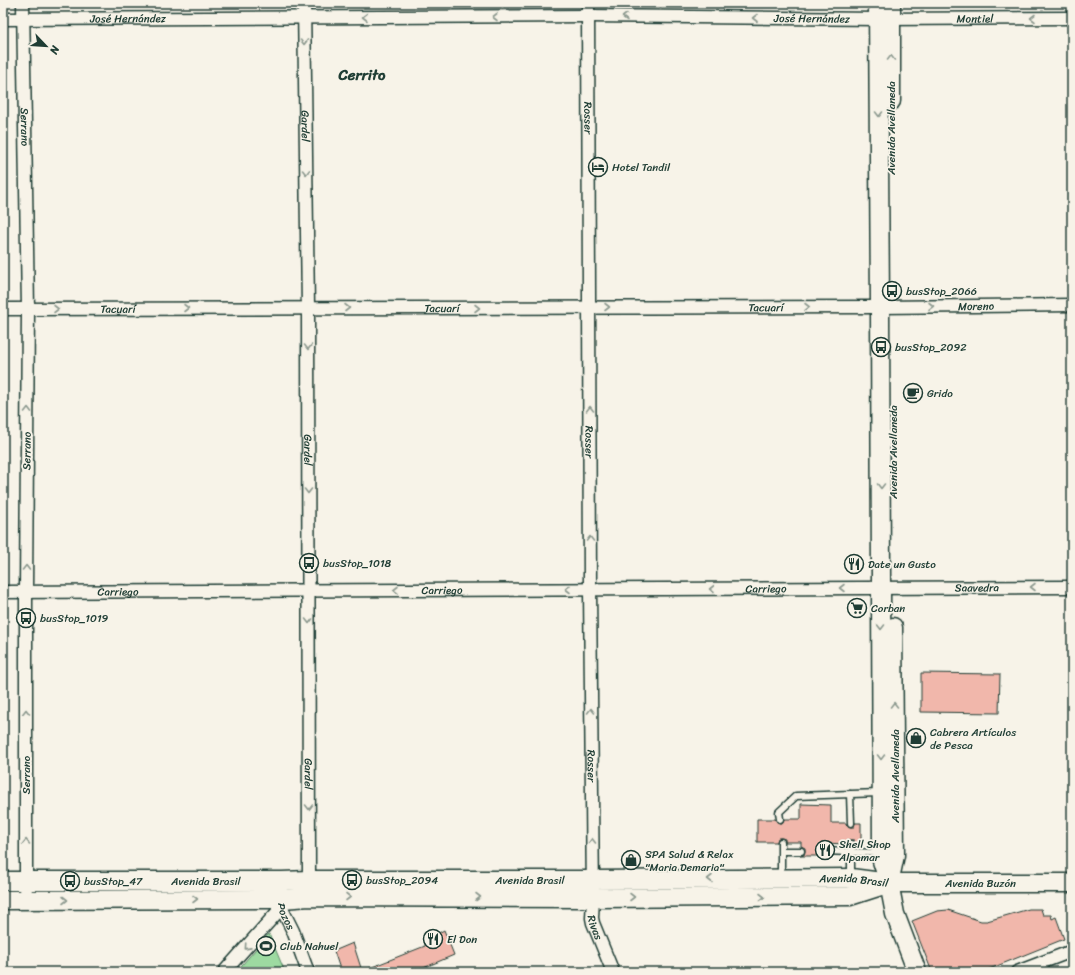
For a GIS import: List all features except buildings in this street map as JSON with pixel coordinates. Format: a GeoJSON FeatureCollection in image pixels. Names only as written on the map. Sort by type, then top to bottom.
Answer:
{"type":"FeatureCollection","features":[{"type":"Feature","properties":{"kind":"main road","name":"Avenida Avellaneda"},"geometry":{"type":"LineString","coordinates":[[884,11],[887,588],[895,855],[889,883]]}},
{"type":"Feature","properties":{"kind":"main road","name":"Avenida Avellaneda"},"geometry":{"type":"LineString","coordinates":[[887,588],[881,793],[882,861],[889,883]]}},
{"type":"Feature","properties":{"kind":"main road","name":"Avenida Brasil"},"geometry":{"type":"LineString","coordinates":[[3,900],[282,896],[309,889],[593,880],[851,878],[889,883]]}},
{"type":"Feature","properties":{"kind":"main road","name":"Avenida Brasil"},"geometry":{"type":"LineString","coordinates":[[3,882],[26,881],[282,896]]}},
{"type":"Feature","properties":{"kind":"main road","name":"Avenida Brasil"},"geometry":{"type":"LineString","coordinates":[[309,889],[593,898],[850,896],[889,883]]}},
{"type":"Feature","properties":{"kind":"main road","name":"Avenida Buzón"},"geometry":{"type":"LineString","coordinates":[[889,883],[1072,883]]}},
{"type":"Feature","properties":{"kind":"main road"},"geometry":{"type":"LineString","coordinates":[[889,883],[895,914],[917,972]]}},
{"type":"Feature","properties":{"kind":"street","name":"Serrano"},"geometry":{"type":"LineString","coordinates":[[23,3],[28,309],[26,900]]}},
{"type":"Feature","properties":{"kind":"street","name":"Gardel"},"geometry":{"type":"LineString","coordinates":[[304,3],[308,308],[309,889]]}},
{"type":"Feature","properties":{"kind":"street","name":"Rosser"},"geometry":{"type":"LineString","coordinates":[[588,3],[590,589],[593,880]]}},
{"type":"Feature","properties":{"kind":"street","name":"José Hernández"},"geometry":{"type":"LineString","coordinates":[[3,19],[588,16],[884,11]]}},
{"type":"Feature","properties":{"kind":"street","name":"Montiel"},"geometry":{"type":"LineString","coordinates":[[884,11],[1072,18]]}},
{"type":"Feature","properties":{"kind":"street","name":"Moreno"},"geometry":{"type":"LineString","coordinates":[[886,307],[1072,305]]}},
{"type":"Feature","properties":{"kind":"street","name":"Tacuarí"},"geometry":{"type":"LineString","coordinates":[[3,309],[886,307]]}},
{"type":"Feature","properties":{"kind":"street","name":"Saavedra"},"geometry":{"type":"LineString","coordinates":[[887,588],[1072,587]]}},
{"type":"Feature","properties":{"kind":"street","name":"Carriego"},"geometry":{"type":"LineString","coordinates":[[3,592],[887,588]]}},
{"type":"Feature","properties":{"kind":"street","name":"Rivas"},"geometry":{"type":"LineString","coordinates":[[593,880],[593,923],[613,972]]}},
{"type":"Feature","properties":{"kind":"street"},"geometry":{"type":"LineString","coordinates":[[224,972],[282,896]]}},
{"type":"Feature","properties":{"kind":"street","name":"Pozos"},"geometry":{"type":"LineString","coordinates":[[282,896],[308,972]]}},
{"type":"Feature","properties":{"kind":"street"},"geometry":{"type":"LineString","coordinates":[[1017,972],[1072,951]]}},
{"type":"Feature","properties":{"kind":"lane"},"geometry":{"type":"LineString","coordinates":[[780,819],[780,812],[796,796],[881,793]]}},
{"type":"Feature","properties":{"kind":"lane"},"geometry":{"type":"LineString","coordinates":[[850,794],[851,823]]}},
{"type":"Feature","properties":{"kind":"lane"},"geometry":{"type":"LineString","coordinates":[[781,842],[781,879]]}},
{"type":"Feature","properties":{"kind":"lane"},"geometry":{"type":"LineString","coordinates":[[851,844],[851,878]]}},
{"type":"Feature","properties":{"kind":"lane"},"geometry":{"type":"LineString","coordinates":[[781,851],[801,851]]}},
{"type":"Feature","properties":{"kind":"lane"},"geometry":{"type":"LineString","coordinates":[[822,851],[882,853]]}},
{"type":"Feature","properties":{"kind":"green space","name":"Club Nahuel"},"geometry":{"type":"Polygon","coordinates":[[[269,934],[285,972],[236,972],[269,934]]]}},
{"type":"Feature","properties":{"kind":"place","name":"Hotel Tandil"},"geometry":{"type":"Point","coordinates":[598,167]}},
{"type":"Feature","properties":{"kind":"place","name":"busStop_2066"},"geometry":{"type":"Point","coordinates":[892,291]}},
{"type":"Feature","properties":{"kind":"place","name":"busStop_2092"},"geometry":{"type":"Point","coordinates":[881,347]}},
{"type":"Feature","properties":{"kind":"place","name":"Grido"},"geometry":{"type":"Point","coordinates":[913,393]}},
{"type":"Feature","properties":{"kind":"place","name":"busStop_1018"},"geometry":{"type":"Point","coordinates":[309,563]}},
{"type":"Feature","properties":{"kind":"place","name":"Date un Gusto"},"geometry":{"type":"Point","coordinates":[854,564]}},
{"type":"Feature","properties":{"kind":"place","name":"Corban"},"geometry":{"type":"Point","coordinates":[857,608]}},
{"type":"Feature","properties":{"kind":"place","name":"busStop_1019"},"geometry":{"type":"Point","coordinates":[26,618]}},
{"type":"Feature","properties":{"kind":"place","name":"Cabrera Artículos de Pesca"},"geometry":{"type":"Point","coordinates":[916,738]}},
{"type":"Feature","properties":{"kind":"place","name":"Shell Shop Alpamar"},"geometry":{"type":"Point","coordinates":[825,850]}},
{"type":"Feature","properties":{"kind":"place","name":"SPA Salud & Relax \"Maria Demaria\""},"geometry":{"type":"Point","coordinates":[631,860]}},
{"type":"Feature","properties":{"kind":"place","name":"busStop_2094"},"geometry":{"type":"Point","coordinates":[352,880]}},
{"type":"Feature","properties":{"kind":"place","name":"busStop_47"},"geometry":{"type":"Point","coordinates":[70,881]}},
{"type":"Feature","properties":{"kind":"place","name":"El Don"},"geometry":{"type":"Point","coordinates":[433,939]}},
{"type":"Feature","properties":{"kind":"place","name":"Club Nahuel"},"geometry":{"type":"Point","coordinates":[266,946]}},
{"type":"Feature","properties":{"kind":"district","name":"Cerrito"},"geometry":{"type":"Point","coordinates":[362,75]}}]}
